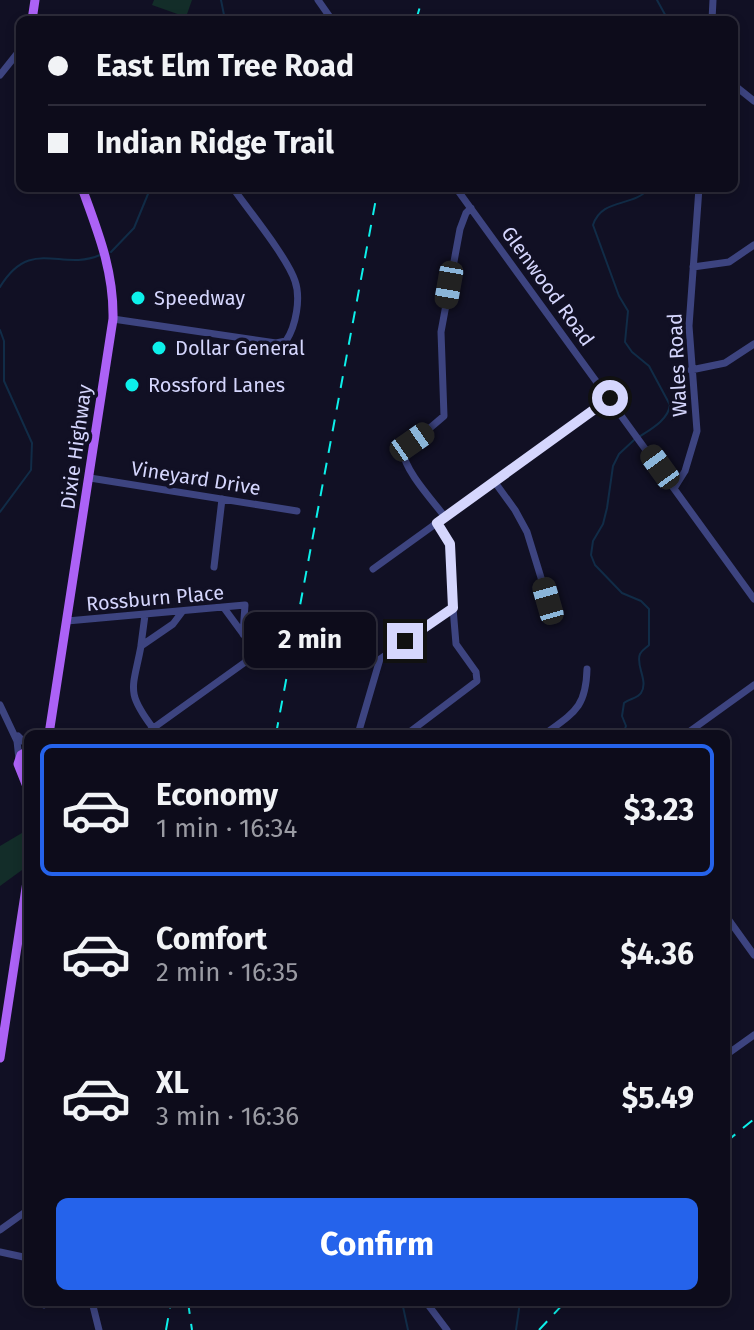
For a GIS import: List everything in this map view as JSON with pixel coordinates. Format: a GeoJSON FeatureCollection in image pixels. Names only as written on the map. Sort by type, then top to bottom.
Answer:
{"type":"FeatureCollection","features":[{"type":"Feature","properties":{"kind":"main road","name":"Dixie Highway"},"geometry":{"type":"LineString","coordinates":[[48,730],[113,319],[108,261],[83,192]]}},
{"type":"Feature","properties":{"kind":"main road"},"geometry":{"type":"LineString","coordinates":[[24,753],[19,759],[24,775]]}},
{"type":"Feature","properties":{"kind":"main road"},"geometry":{"type":"LineString","coordinates":[[0,1058],[4,1001],[24,896]]}},
{"type":"Feature","properties":{"kind":"street"},"geometry":{"type":"LineString","coordinates":[[0,75],[16,55]]}},
{"type":"Feature","properties":{"kind":"street"},"geometry":{"type":"LineString","coordinates":[[738,87],[754,101]]}},
{"type":"Feature","properties":{"kind":"street"},"geometry":{"type":"LineString","coordinates":[[113,319],[276,343],[286,341],[294,322],[296,284],[236,192]]}},
{"type":"Feature","properties":{"kind":"street","name":"Glenwood Road"},"geometry":{"type":"LineString","coordinates":[[459,192],[754,599]]}},
{"type":"Feature","properties":{"kind":"street","name":"Wales Road"},"geometry":{"type":"LineString","coordinates":[[675,487],[685,471],[697,431],[689,326],[699,192]]}},
{"type":"Feature","properties":{"kind":"street"},"geometry":{"type":"LineString","coordinates":[[445,517],[410,469],[403,451],[444,416],[441,332],[462,220],[471,208]]}},
{"type":"Feature","properties":{"kind":"street"},"geometry":{"type":"LineString","coordinates":[[693,267],[729,262],[754,245]]}},
{"type":"Feature","properties":{"kind":"street"},"geometry":{"type":"LineString","coordinates":[[691,370],[718,366],[751,346],[754,358]]}},
{"type":"Feature","properties":{"kind":"street"},"geometry":{"type":"LineString","coordinates":[[373,569],[610,398]]}},
{"type":"Feature","properties":{"kind":"street","name":"Vineyard Drive"},"geometry":{"type":"LineString","coordinates":[[90,478],[297,511]]}},
{"type":"Feature","properties":{"kind":"street"},"geometry":{"type":"LineString","coordinates":[[494,481],[527,532],[554,620]]}},
{"type":"Feature","properties":{"kind":"street"},"geometry":{"type":"LineString","coordinates":[[214,567],[222,499]]}},
{"type":"Feature","properties":{"kind":"street"},"geometry":{"type":"LineString","coordinates":[[412,730],[477,681],[476,672],[456,644],[450,544],[437,523]]}},
{"type":"Feature","properties":{"kind":"street","name":"Rossburn Place"},"geometry":{"type":"LineString","coordinates":[[67,621],[245,605],[243,634]]}},
{"type":"Feature","properties":{"kind":"street"},"geometry":{"type":"LineString","coordinates":[[150,730],[250,658],[252,650],[224,608]]}},
{"type":"Feature","properties":{"kind":"street"},"geometry":{"type":"LineString","coordinates":[[359,730],[380,659],[453,608]]}},
{"type":"Feature","properties":{"kind":"street"},"geometry":{"type":"LineString","coordinates":[[141,646],[173,624],[182,612]]}},
{"type":"Feature","properties":{"kind":"street"},"geometry":{"type":"LineString","coordinates":[[145,615],[132,692],[135,703],[153,728]]}},
{"type":"Feature","properties":{"kind":"street"},"geometry":{"type":"LineString","coordinates":[[550,730],[582,704],[587,688],[587,669]]}},
{"type":"Feature","properties":{"kind":"street"},"geometry":{"type":"LineString","coordinates":[[692,730],[754,685]]}},
{"type":"Feature","properties":{"kind":"street"},"geometry":{"type":"LineString","coordinates":[[1,707],[24,744]]}},
{"type":"Feature","properties":{"kind":"street"},"geometry":{"type":"LineString","coordinates":[[1,707],[17,741],[19,759]]}},
{"type":"Feature","properties":{"kind":"street"},"geometry":{"type":"LineString","coordinates":[[730,922],[754,955]]}},
{"type":"Feature","properties":{"kind":"street"},"geometry":{"type":"LineString","coordinates":[[730,1052],[754,1035]]}},
{"type":"Feature","properties":{"kind":"street"},"geometry":{"type":"LineString","coordinates":[[0,1230],[24,1213]]}},
{"type":"Feature","properties":{"kind":"street"},"geometry":{"type":"LineString","coordinates":[[0,1252],[24,1257]]}},
{"type":"Feature","properties":{"kind":"street"},"geometry":{"type":"LineString","coordinates":[[93,1306],[99,1330]]}},
{"type":"Feature","properties":{"kind":"street"},"geometry":{"type":"LineString","coordinates":[[429,1306],[447,1330]]}},
{"type":"Feature","properties":{"kind":"green space"},"geometry":{"type":"Polygon","coordinates":[[[154,0],[192,0],[186,16],[152,5],[154,0]]]}},
{"type":"Feature","properties":{"kind":"green space"},"geometry":{"type":"Polygon","coordinates":[[[24,832],[22,870],[0,886],[0,846],[24,832]]]}},
{"type":"Feature","properties":{"kind":"waterway"},"geometry":{"type":"LineString","coordinates":[[221,0],[224,16]]}},
{"type":"Feature","properties":{"kind":"waterway"},"geometry":{"type":"LineString","coordinates":[[657,0],[666,16]]}},
{"type":"Feature","properties":{"kind":"waterway"},"geometry":{"type":"LineString","coordinates":[[111,252],[134,228],[147,192]]}},
{"type":"Feature","properties":{"kind":"waterway"},"geometry":{"type":"LineString","coordinates":[[639,437],[662,420],[670,405],[649,366],[625,342],[628,311],[619,296],[593,225],[603,210],[645,192]]}},
{"type":"Feature","properties":{"kind":"waterway"},"geometry":{"type":"LineString","coordinates":[[0,287],[23,263],[35,259],[72,260],[100,255]]}},
{"type":"Feature","properties":{"kind":"waterway"},"geometry":{"type":"LineString","coordinates":[[0,330],[4,341],[4,381],[32,443],[31,470],[0,512]]}},
{"type":"Feature","properties":{"kind":"waterway"},"geometry":{"type":"LineString","coordinates":[[624,730],[624,703],[640,695],[643,688],[639,658],[649,645],[649,609],[641,601],[622,593],[595,565],[591,555],[593,541],[603,524],[607,508],[613,466],[619,454],[634,440]]}},
{"type":"Feature","properties":{"kind":"waterway"},"geometry":{"type":"LineString","coordinates":[[403,1306],[408,1330]]}},
{"type":"Feature","properties":{"kind":"waterway"},"geometry":{"type":"LineString","coordinates":[[516,1330],[519,1306]]}},
{"type":"Feature","properties":{"kind":"railway"},"geometry":{"type":"LineString","coordinates":[[417,16],[422,0]]}},
{"type":"Feature","properties":{"kind":"railway"},"geometry":{"type":"LineString","coordinates":[[277,730],[377,192]]}},
{"type":"Feature","properties":{"kind":"railway"},"geometry":{"type":"LineString","coordinates":[[730,1139],[754,1119]]}},
{"type":"Feature","properties":{"kind":"railway"},"geometry":{"type":"LineString","coordinates":[[166,1330],[170,1306]]}},
{"type":"Feature","properties":{"kind":"railway"},"geometry":{"type":"LineString","coordinates":[[189,1306],[192,1330]]}},
{"type":"Feature","properties":{"kind":"railway"},"geometry":{"type":"LineString","coordinates":[[539,1330],[561,1306]]}},
{"type":"Feature","properties":{"kind":"place","name":"Speedway"},"geometry":{"type":"Point","coordinates":[138,298]}},
{"type":"Feature","properties":{"kind":"place","name":"Dollar General"},"geometry":{"type":"Point","coordinates":[159,348]}},
{"type":"Feature","properties":{"kind":"place","name":"Rossford Lanes"},"geometry":{"type":"Point","coordinates":[132,385]}},
{"type":"Feature","properties":{"kind":"route"},"geometry":{"type":"LineString","coordinates":[[405,641],[453,608],[450,544],[437,523],[610,398]]}}]}
